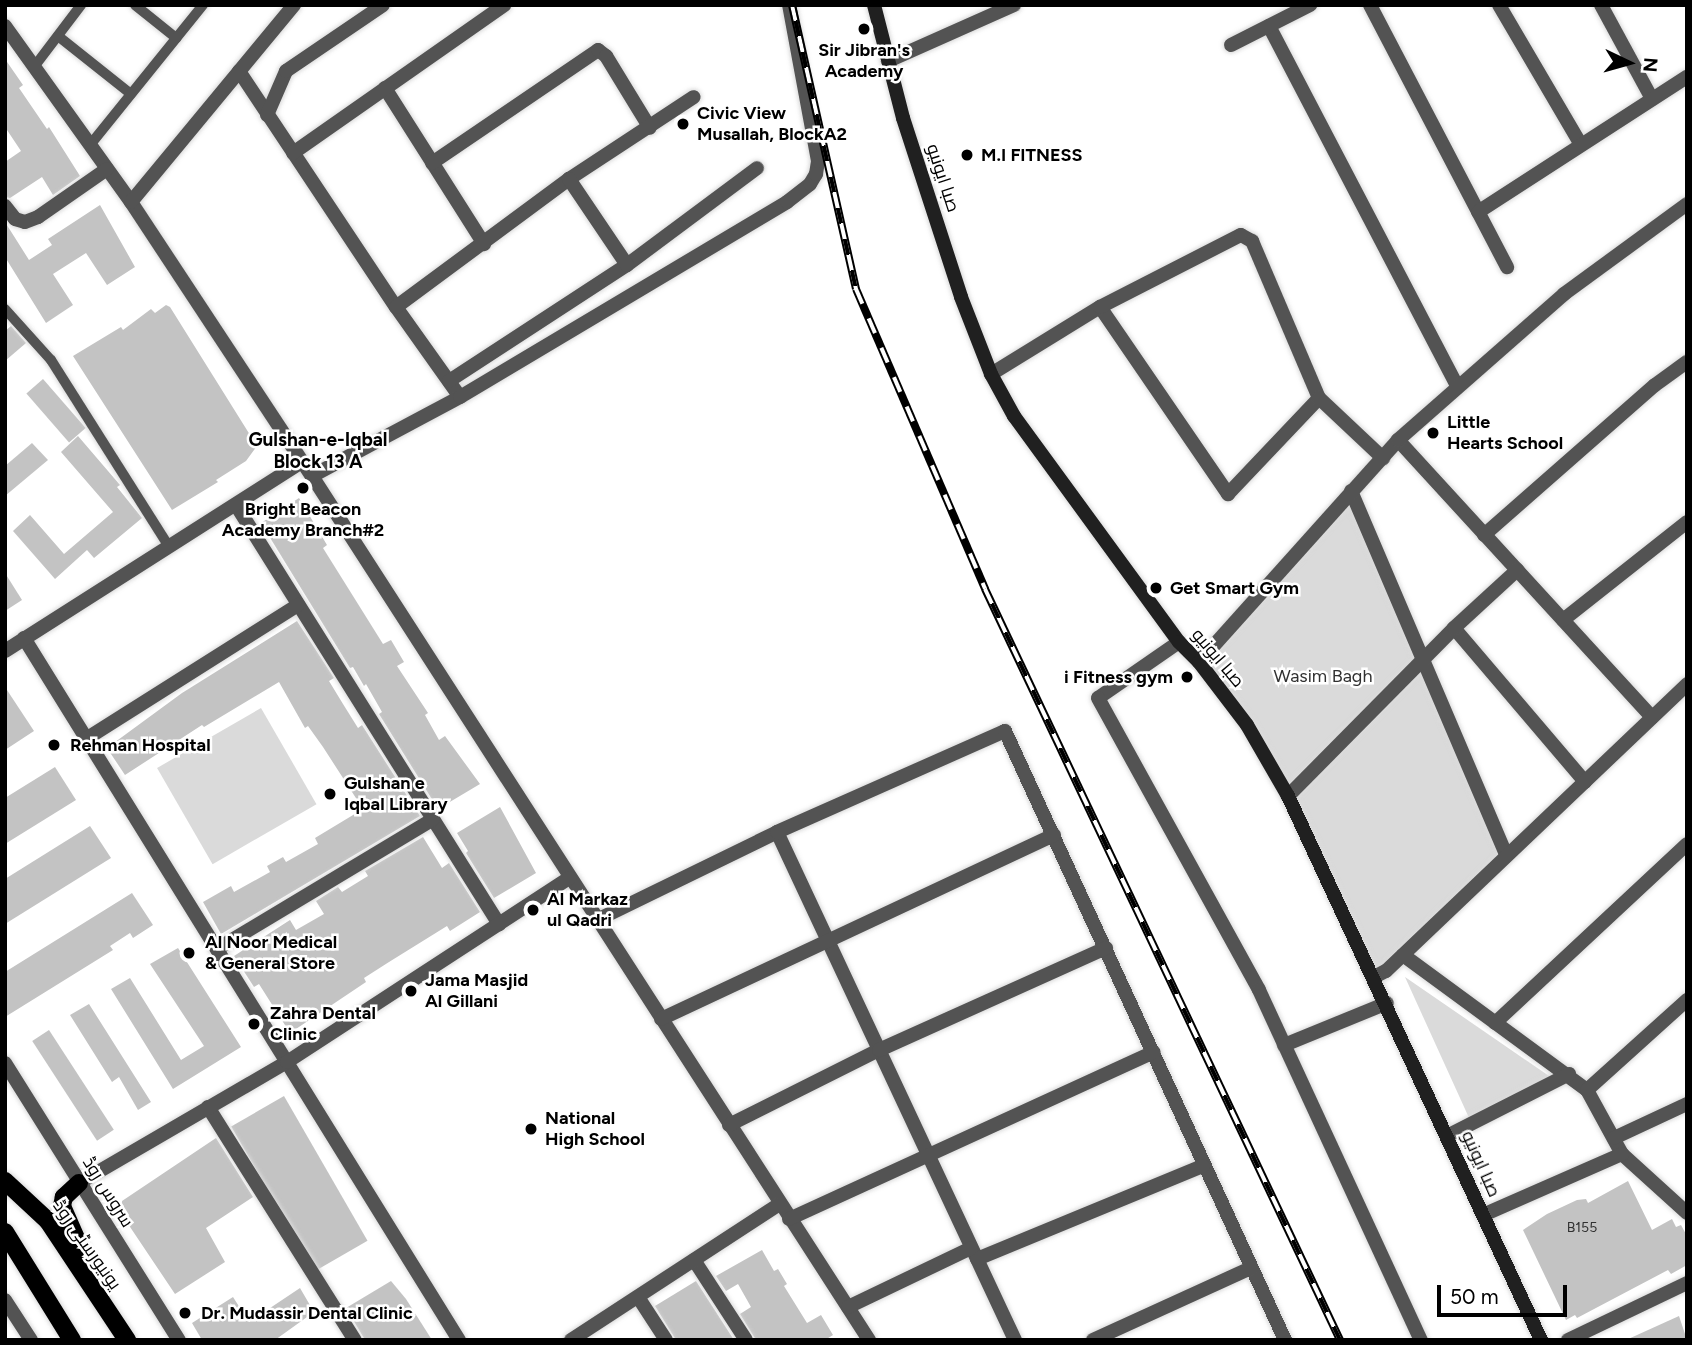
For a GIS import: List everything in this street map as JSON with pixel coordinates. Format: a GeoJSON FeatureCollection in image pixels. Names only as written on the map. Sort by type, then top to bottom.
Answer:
{"type":"FeatureCollection","features":[{"type":"Feature","properties":{"kind":"main road","name":"صبا ایونیو"},"geometry":{"type":"LineString","coordinates":[[877,7],[888,61],[936,221],[990,374],[1014,416],[1179,642],[1199,662],[1247,725],[1288,796],[1387,1003],[1542,1340]]}},
{"type":"Feature","properties":{"kind":"main road","name":"یونیورسٹی روڈ"},"geometry":{"type":"LineString","coordinates":[[5,1181],[48,1221],[127,1340]]}},
{"type":"Feature","properties":{"kind":"main road"},"geometry":{"type":"LineString","coordinates":[[79,1183],[64,1197],[64,1216],[114,1321]]}},
{"type":"Feature","properties":{"kind":"main road"},"geometry":{"type":"LineString","coordinates":[[8,1244],[72,1340]]}},
{"type":"Feature","properties":{"kind":"street"},"geometry":{"type":"LineString","coordinates":[[131,202],[294,5]]}},
{"type":"Feature","properties":{"kind":"street"},"geometry":{"type":"LineString","coordinates":[[267,115],[286,71],[383,5]]}},
{"type":"Feature","properties":{"kind":"street"},"geometry":{"type":"LineString","coordinates":[[293,153],[504,5]]}},
{"type":"Feature","properties":{"kind":"street"},"geometry":{"type":"LineString","coordinates":[[312,476],[460,397],[787,202],[810,184],[816,174],[818,161],[789,5]]}},
{"type":"Feature","properties":{"kind":"street"},"geometry":{"type":"LineString","coordinates":[[888,61],[1014,5]]}},
{"type":"Feature","properties":{"kind":"street"},"geometry":{"type":"LineString","coordinates":[[1231,45],[1310,5]]}},
{"type":"Feature","properties":{"kind":"street"},"geometry":{"type":"LineString","coordinates":[[1370,5],[1507,267]]}},
{"type":"Feature","properties":{"kind":"street"},"geometry":{"type":"LineString","coordinates":[[1499,5],[1581,145]]}},
{"type":"Feature","properties":{"kind":"street"},"geometry":{"type":"LineString","coordinates":[[1601,5],[1652,99]]}},
{"type":"Feature","properties":{"kind":"street"},"geometry":{"type":"LineString","coordinates":[[5,26],[131,202],[312,476],[869,1340]]}},
{"type":"Feature","properties":{"kind":"street"},"geometry":{"type":"LineString","coordinates":[[1269,26],[1458,387]]}},
{"type":"Feature","properties":{"kind":"street"},"geometry":{"type":"LineString","coordinates":[[432,163],[598,50],[606,56],[650,128]]}},
{"type":"Feature","properties":{"kind":"street"},"geometry":{"type":"LineString","coordinates":[[239,71],[396,307],[460,397]]}},
{"type":"Feature","properties":{"kind":"street"},"geometry":{"type":"LineString","coordinates":[[1478,212],[1687,77]]}},
{"type":"Feature","properties":{"kind":"street"},"geometry":{"type":"LineString","coordinates":[[385,88],[484,244]]}},
{"type":"Feature","properties":{"kind":"street"},"geometry":{"type":"LineString","coordinates":[[396,307],[569,179],[694,97]]}},
{"type":"Feature","properties":{"kind":"street"},"geometry":{"type":"LineString","coordinates":[[449,381],[627,265],[757,168]]}},
{"type":"Feature","properties":{"kind":"street"},"geometry":{"type":"LineString","coordinates":[[5,206],[15,219],[24,222],[38,217],[107,169]]}},
{"type":"Feature","properties":{"kind":"street"},"geometry":{"type":"LineString","coordinates":[[569,179],[627,265]]}},
{"type":"Feature","properties":{"kind":"street"},"geometry":{"type":"LineString","coordinates":[[1199,662],[1398,440],[1564,294],[1687,204]]}},
{"type":"Feature","properties":{"kind":"street"},"geometry":{"type":"LineString","coordinates":[[990,374],[1100,307],[1241,235],[1252,241],[1319,398],[1384,458]]}},
{"type":"Feature","properties":{"kind":"street"},"geometry":{"type":"LineString","coordinates":[[1100,307],[1228,494],[1319,398]]}},
{"type":"Feature","properties":{"kind":"street"},"geometry":{"type":"LineString","coordinates":[[1484,535],[1655,385],[1687,362]]}},
{"type":"Feature","properties":{"kind":"street"},"geometry":{"type":"LineString","coordinates":[[1398,440],[1652,717]]}},
{"type":"Feature","properties":{"kind":"street"},"geometry":{"type":"LineString","coordinates":[[5,651],[302,461]]}},
{"type":"Feature","properties":{"kind":"street"},"geometry":{"type":"LineString","coordinates":[[1351,491],[1506,855]]}},
{"type":"Feature","properties":{"kind":"street"},"geometry":{"type":"LineString","coordinates":[[236,505],[499,925]]}},
{"type":"Feature","properties":{"kind":"street"},"geometry":{"type":"LineString","coordinates":[[1563,620],[1687,522]]}},
{"type":"Feature","properties":{"kind":"street"},"geometry":{"type":"LineString","coordinates":[[1288,796],[1454,628],[1517,570]]}},
{"type":"Feature","properties":{"kind":"street"},"geometry":{"type":"LineString","coordinates":[[86,738],[298,605]]}},
{"type":"Feature","properties":{"kind":"street"},"geometry":{"type":"LineString","coordinates":[[1454,628],[1585,782]]}},
{"type":"Feature","properties":{"kind":"street"},"geometry":{"type":"LineString","coordinates":[[24,638],[459,1340]]}},
{"type":"Feature","properties":{"kind":"street"},"geometry":{"type":"LineString","coordinates":[[1179,642],[1098,698],[1208,894],[1284,1045],[1421,1340]]}},
{"type":"Feature","properties":{"kind":"street"},"geometry":{"type":"LineString","coordinates":[[1374,977],[1386,971],[1687,684]]}},
{"type":"Feature","properties":{"kind":"street"},"geometry":{"type":"LineString","coordinates":[[599,919],[776,832],[1005,731],[1285,1340]]}},
{"type":"Feature","properties":{"kind":"street"},"geometry":{"type":"LineString","coordinates":[[217,949],[433,819]]}},
{"type":"Feature","properties":{"kind":"street"},"geometry":{"type":"LineString","coordinates":[[776,832],[974,1254],[1009,1338]]}},
{"type":"Feature","properties":{"kind":"street"},"geometry":{"type":"LineString","coordinates":[[661,1019],[1054,835]]}},
{"type":"Feature","properties":{"kind":"street"},"geometry":{"type":"LineString","coordinates":[[1495,1023],[1687,844]]}},
{"type":"Feature","properties":{"kind":"street"},"geometry":{"type":"LineString","coordinates":[[79,1183],[287,1062],[569,878]]}},
{"type":"Feature","properties":{"kind":"street"},"geometry":{"type":"LineString","coordinates":[[729,1125],[878,1049],[1106,948]]}},
{"type":"Feature","properties":{"kind":"street"},"geometry":{"type":"LineString","coordinates":[[1403,955],[1569,1074],[1587,1090],[1622,1154],[1687,1213]]}},
{"type":"Feature","properties":{"kind":"street"},"geometry":{"type":"LineString","coordinates":[[1587,1090],[1687,1000]]}},
{"type":"Feature","properties":{"kind":"street"},"geometry":{"type":"LineString","coordinates":[[1284,1045],[1387,1003]]}},
{"type":"Feature","properties":{"kind":"street"},"geometry":{"type":"LineString","coordinates":[[789,1219],[1154,1052]]}},
{"type":"Feature","properties":{"kind":"street","name":"سروس روڈ"},"geometry":{"type":"LineString","coordinates":[[5,1063],[179,1340]]}},
{"type":"Feature","properties":{"kind":"street"},"geometry":{"type":"LineString","coordinates":[[1447,1136],[1569,1074]]}},
{"type":"Feature","properties":{"kind":"street"},"geometry":{"type":"LineString","coordinates":[[1614,1138],[1687,1104]]}},
{"type":"Feature","properties":{"kind":"street"},"geometry":{"type":"LineString","coordinates":[[208,1107],[355,1340]]}},
{"type":"Feature","properties":{"kind":"street"},"geometry":{"type":"LineString","coordinates":[[1483,1215],[1622,1154]]}},
{"type":"Feature","properties":{"kind":"street"},"geometry":{"type":"LineString","coordinates":[[848,1307],[974,1254],[1203,1166]]}},
{"type":"Feature","properties":{"kind":"street"},"geometry":{"type":"LineString","coordinates":[[571,1340],[780,1205]]}},
{"type":"Feature","properties":{"kind":"street"},"geometry":{"type":"LineString","coordinates":[[694,1260],[746,1340]]}},
{"type":"Feature","properties":{"kind":"street"},"geometry":{"type":"LineString","coordinates":[[1093,1340],[1251,1268]]}},
{"type":"Feature","properties":{"kind":"street"},"geometry":{"type":"LineString","coordinates":[[1568,1340],[1687,1283]]}},
{"type":"Feature","properties":{"kind":"street"},"geometry":{"type":"LineString","coordinates":[[638,1297],[666,1340]]}},
{"type":"Feature","properties":{"kind":"street"},"geometry":{"type":"LineString","coordinates":[[5,1300],[31,1340]]}},
{"type":"Feature","properties":{"kind":"lane"},"geometry":{"type":"LineString","coordinates":[[34,66],[81,5]]}},
{"type":"Feature","properties":{"kind":"lane"},"geometry":{"type":"LineString","coordinates":[[135,5],[176,38]]}},
{"type":"Feature","properties":{"kind":"lane"},"geometry":{"type":"LineString","coordinates":[[90,145],[203,5]]}},
{"type":"Feature","properties":{"kind":"lane"},"geometry":{"type":"LineString","coordinates":[[58,36],[131,94]]}},
{"type":"Feature","properties":{"kind":"lane"},"geometry":{"type":"LineString","coordinates":[[5,309],[51,360],[169,547]]}},
{"type":"Feature","properties":{"kind":"green space","name":"Wasim Bagh"},"geometry":{"type":"Polygon","coordinates":[[[1351,491],[1506,855],[1374,977],[1288,796],[1203,667],[1351,491]]]}},
{"type":"Feature","properties":{"kind":"green space"},"geometry":{"type":"Polygon","coordinates":[[[261,708],[316,804],[213,864],[157,768],[261,708]]]}},
{"type":"Feature","properties":{"kind":"green space"},"geometry":{"type":"Polygon","coordinates":[[[1405,977],[1552,1078],[1470,1120],[1405,977]]]}},
{"type":"Feature","properties":{"kind":"building"},"geometry":{"type":"Polygon","coordinates":[[[5,59],[23,85],[19,88],[47,129],[49,127],[80,176],[53,195],[42,177],[10,198],[5,197],[5,162],[21,151],[5,127],[5,59]]]}},
{"type":"Feature","properties":{"kind":"building"},"geometry":{"type":"Polygon","coordinates":[[[100,205],[135,267],[107,285],[86,253],[53,274],[73,305],[46,323],[5,257],[5,222],[29,260],[52,245],[48,239],[100,205]]]}},
{"type":"Feature","properties":{"kind":"building"},"geometry":{"type":"Polygon","coordinates":[[[166,305],[170,307],[257,446],[246,461],[172,510],[73,356],[121,327],[123,330],[151,309],[155,313],[166,305]]]}},
{"type":"Feature","properties":{"kind":"building"},"geometry":{"type":"Polygon","coordinates":[[[11,326],[26,343],[5,361],[5,331],[11,326]]]}},
{"type":"Feature","properties":{"kind":"building"},"geometry":{"type":"Polygon","coordinates":[[[43,379],[86,428],[69,442],[26,393],[43,379]]]}},
{"type":"Feature","properties":{"kind":"building"},"geometry":{"type":"Polygon","coordinates":[[[78,436],[120,485],[117,487],[142,518],[94,558],[87,550],[55,579],[13,531],[30,515],[64,554],[113,512],[61,452],[78,436]]]}},
{"type":"Feature","properties":{"kind":"building"},"geometry":{"type":"Polygon","coordinates":[[[32,443],[48,460],[5,496],[5,466],[32,443]]]}},
{"type":"Feature","properties":{"kind":"building"},"geometry":{"type":"Polygon","coordinates":[[[299,498],[327,545],[323,548],[383,644],[391,640],[404,662],[397,666],[428,713],[425,715],[439,740],[445,736],[480,784],[438,809],[379,714],[382,712],[366,684],[364,686],[353,667],[350,668],[261,523],[299,498]]]}},
{"type":"Feature","properties":{"kind":"building"},"geometry":{"type":"Polygon","coordinates":[[[5,573],[22,600],[5,611],[5,573]]]}},
{"type":"Feature","properties":{"kind":"building"},"geometry":{"type":"Polygon","coordinates":[[[297,621],[334,678],[329,681],[358,728],[362,725],[420,816],[221,934],[203,902],[231,886],[234,892],[270,872],[267,866],[283,857],[286,862],[318,844],[315,838],[363,809],[308,726],[305,728],[279,682],[204,727],[202,725],[125,775],[107,748],[182,693],[297,621]]]}},
{"type":"Feature","properties":{"kind":"building"},"geometry":{"type":"Polygon","coordinates":[[[5,687],[34,731],[5,750],[5,687]]]}},
{"type":"Feature","properties":{"kind":"building"},"geometry":{"type":"Polygon","coordinates":[[[55,767],[76,800],[5,844],[5,798],[55,767]]]}},
{"type":"Feature","properties":{"kind":"building"},"geometry":{"type":"Polygon","coordinates":[[[500,807],[536,873],[494,898],[457,833],[500,807]]]}},
{"type":"Feature","properties":{"kind":"building"},"geometry":{"type":"Polygon","coordinates":[[[90,826],[111,858],[5,924],[5,879],[90,826]]]}},
{"type":"Feature","properties":{"kind":"building"},"geometry":{"type":"Polygon","coordinates":[[[423,837],[442,868],[449,863],[480,912],[450,931],[447,926],[389,962],[364,978],[366,982],[290,1033],[259,984],[254,987],[234,956],[290,920],[296,930],[324,914],[316,901],[338,887],[342,892],[368,876],[365,871],[423,837]]]}},
{"type":"Feature","properties":{"kind":"building"},"geometry":{"type":"Polygon","coordinates":[[[132,893],[153,925],[133,938],[130,933],[110,946],[113,950],[5,1017],[5,972],[132,893]]]}},
{"type":"Feature","properties":{"kind":"building"},"geometry":{"type":"Polygon","coordinates":[[[178,948],[241,1047],[173,1089],[111,989],[130,978],[181,1060],[204,1046],[150,964],[178,948]]]}},
{"type":"Feature","properties":{"kind":"building"},"geometry":{"type":"Polygon","coordinates":[[[89,1004],[151,1102],[138,1110],[119,1077],[112,1082],[70,1015],[89,1004]]]}},
{"type":"Feature","properties":{"kind":"building"},"geometry":{"type":"Polygon","coordinates":[[[49,1030],[114,1130],[97,1141],[32,1041],[49,1030]]]}},
{"type":"Feature","properties":{"kind":"building"},"geometry":{"type":"Polygon","coordinates":[[[284,1096],[368,1241],[315,1271],[231,1126],[284,1096]]]}},
{"type":"Feature","properties":{"kind":"building"},"geometry":{"type":"Polygon","coordinates":[[[216,1138],[253,1197],[206,1228],[225,1262],[175,1294],[120,1212],[122,1201],[216,1138]]]}},
{"type":"Feature","properties":{"kind":"building"},"geometry":{"type":"Polygon","coordinates":[[[1628,1181],[1652,1230],[1672,1219],[1676,1227],[1681,1225],[1687,1236],[1687,1265],[1671,1274],[1668,1270],[1577,1318],[1575,1315],[1566,1320],[1523,1230],[1547,1214],[1577,1200],[1586,1199],[1588,1203],[1628,1181]]]}},
{"type":"Feature","properties":{"kind":"building"},"geometry":{"type":"Polygon","coordinates":[[[762,1250],[774,1271],[778,1269],[787,1284],[784,1286],[807,1323],[821,1315],[833,1335],[825,1340],[756,1340],[740,1314],[751,1307],[738,1284],[726,1291],[716,1276],[762,1250]]]}},
{"type":"Feature","properties":{"kind":"building"},"geometry":{"type":"Polygon","coordinates":[[[391,1281],[432,1340],[365,1340],[346,1308],[391,1281]]]}},
{"type":"Feature","properties":{"kind":"building"},"geometry":{"type":"Polygon","coordinates":[[[696,1281],[734,1340],[676,1340],[655,1306],[696,1281]]]}},
{"type":"Feature","properties":{"kind":"building"},"geometry":{"type":"Polygon","coordinates":[[[300,1288],[314,1312],[275,1340],[202,1340],[192,1323],[233,1297],[249,1322],[300,1288]]]}},
{"type":"Feature","properties":{"kind":"building"},"geometry":{"type":"Polygon","coordinates":[[[1679,1316],[1687,1340],[1626,1340],[1679,1316]]]}},
{"type":"Feature","properties":{"kind":"railway"},"geometry":{"type":"LineString","coordinates":[[792,5],[856,289],[985,589],[1340,1340]]}},
{"type":"Feature","properties":{"kind":"place","name":"Sir Jibran's Academy"},"geometry":{"type":"Point","coordinates":[864,29]}},
{"type":"Feature","properties":{"kind":"place","name":"Civic View Musallah, BlockA2"},"geometry":{"type":"Point","coordinates":[683,124]}},
{"type":"Feature","properties":{"kind":"place","name":"M.I FITNESS"},"geometry":{"type":"Point","coordinates":[967,155]}},
{"type":"Feature","properties":{"kind":"place","name":"Little Hearts School"},"geometry":{"type":"Point","coordinates":[1433,433]}},
{"type":"Feature","properties":{"kind":"place","name":"Bright Beacon Academy Branch#2"},"geometry":{"type":"Point","coordinates":[303,488]}},
{"type":"Feature","properties":{"kind":"place","name":"Get Smart Gym"},"geometry":{"type":"Point","coordinates":[1156,588]}},
{"type":"Feature","properties":{"kind":"place","name":"i Fitness gym"},"geometry":{"type":"Point","coordinates":[1187,677]}},
{"type":"Feature","properties":{"kind":"place","name":"Rehman Hospital"},"geometry":{"type":"Point","coordinates":[54,745]}},
{"type":"Feature","properties":{"kind":"place","name":"Gulshan e Iqbal Library"},"geometry":{"type":"Point","coordinates":[330,794]}},
{"type":"Feature","properties":{"kind":"place","name":"Al Markaz ul Qadri"},"geometry":{"type":"Point","coordinates":[533,910]}},
{"type":"Feature","properties":{"kind":"place","name":"Al Noor Medical & General Store"},"geometry":{"type":"Point","coordinates":[189,953]}},
{"type":"Feature","properties":{"kind":"place","name":"Jama Masjid Al Gillani"},"geometry":{"type":"Point","coordinates":[411,991]}},
{"type":"Feature","properties":{"kind":"place","name":"Zahra Dental Clinic"},"geometry":{"type":"Point","coordinates":[254,1024]}},
{"type":"Feature","properties":{"kind":"place","name":"National High School"},"geometry":{"type":"Point","coordinates":[531,1129]}},
{"type":"Feature","properties":{"kind":"place","name":"Dr. Mudassir Dental Clinic"},"geometry":{"type":"Point","coordinates":[185,1313]}},
{"type":"Feature","properties":{"kind":"district","name":"Gulshan-e-Iqbal Block 13 A"},"geometry":{"type":"Point","coordinates":[318,451]}}]}
